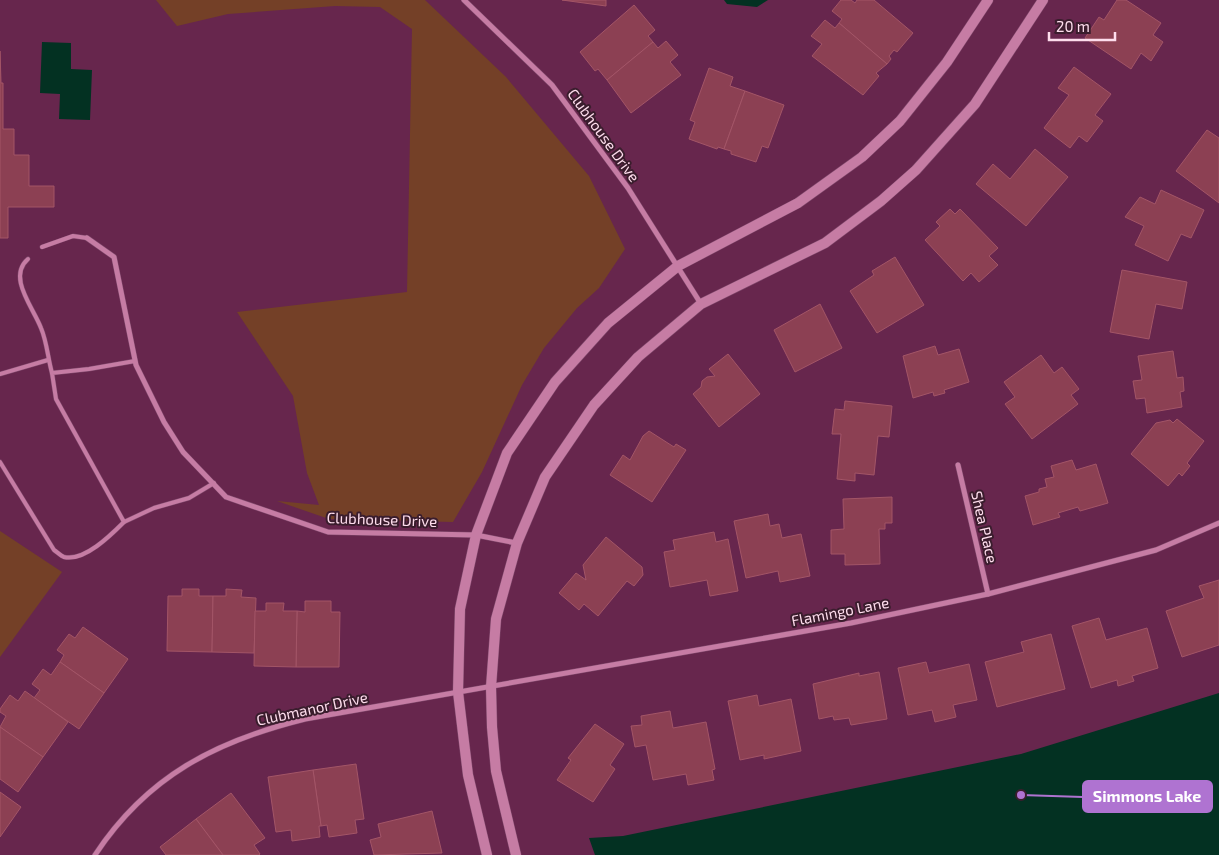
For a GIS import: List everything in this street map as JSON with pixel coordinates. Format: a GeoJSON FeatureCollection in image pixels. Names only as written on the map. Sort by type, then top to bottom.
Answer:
{"type":"FeatureCollection","features":[{"type":"Feature","properties":{"kind":"street","name":"Clubhouse Drive"},"geometry":{"type":"LineString","coordinates":[[464,0],[552,85],[628,188],[701,304]]}},
{"type":"Feature","properties":{"kind":"street"},"geometry":{"type":"LineString","coordinates":[[487,855],[468,775],[458,692],[460,609],[476,535],[507,453],[556,382],[608,323],[678,266],[798,203],[862,157],[900,121],[948,62],[988,0]]}},
{"type":"Feature","properties":{"kind":"street"},"geometry":{"type":"LineString","coordinates":[[516,855],[496,771],[491,687],[496,619],[517,543],[545,477],[594,405],[638,357],[701,304],[825,243],[881,201],[916,170],[975,104],[1043,0]]}},
{"type":"Feature","properties":{"kind":"street","name":"Clubhouse Drive"},"geometry":{"type":"LineString","coordinates":[[87,238],[114,256],[135,360],[164,422],[184,452],[226,497],[328,532],[476,535],[517,543]]}},
{"type":"Feature","properties":{"kind":"street","name":"Shea Place"},"geometry":{"type":"LineString","coordinates":[[958,465],[988,594]]}},
{"type":"Feature","properties":{"kind":"street","name":"Flamingo Lane"},"geometry":{"type":"LineString","coordinates":[[458,692],[851,623],[988,594],[1156,550],[1219,523]]}},
{"type":"Feature","properties":{"kind":"street","name":"Clubmanor Drive"},"geometry":{"type":"LineString","coordinates":[[94,855],[120,822],[147,795],[182,767],[210,751],[243,737],[305,719],[458,692]]}},
{"type":"Feature","properties":{"kind":"lane"},"geometry":{"type":"LineString","coordinates":[[42,247],[73,236],[87,238]]}},
{"type":"Feature","properties":{"kind":"lane"},"geometry":{"type":"LineString","coordinates":[[28,258],[21,265],[19,277],[42,329],[56,399],[124,522]]}},
{"type":"Feature","properties":{"kind":"lane"},"geometry":{"type":"LineString","coordinates":[[0,374],[48,360]]}},
{"type":"Feature","properties":{"kind":"lane"},"geometry":{"type":"LineString","coordinates":[[52,373],[88,370],[135,360]]}},
{"type":"Feature","properties":{"kind":"lane"},"geometry":{"type":"LineString","coordinates":[[0,462],[54,550],[64,557],[77,556],[104,542],[124,522],[154,508],[189,498],[214,484]]}},
{"type":"Feature","properties":{"kind":"shaded area"},"geometry":{"type":"Polygon","coordinates":[[[156,0],[425,0],[506,77],[589,176],[625,249],[599,288],[577,308],[544,348],[522,385],[482,472],[453,522],[329,519],[277,501],[319,505],[307,473],[293,396],[237,312],[407,292],[412,29],[380,7],[335,6],[228,14],[177,26],[156,0]]]}},
{"type":"Feature","properties":{"kind":"shaded area"},"geometry":{"type":"Polygon","coordinates":[[[724,0],[768,0],[757,7],[727,4],[724,0]]]}},
{"type":"Feature","properties":{"kind":"shaded area"},"geometry":{"type":"Polygon","coordinates":[[[42,42],[71,43],[71,69],[92,70],[90,120],[59,119],[60,94],[40,93],[42,42]]]}},
{"type":"Feature","properties":{"kind":"shaded area"},"geometry":{"type":"Polygon","coordinates":[[[0,531],[62,572],[0,657],[0,531]]]}},
{"type":"Feature","properties":{"kind":"shaded area"},"geometry":{"type":"Polygon","coordinates":[[[1219,693],[1219,855],[595,855],[589,838],[623,836],[1021,754],[1219,693]]]}},
{"type":"Feature","properties":{"kind":"building"},"geometry":{"type":"Polygon","coordinates":[[[562,0],[606,0],[606,6],[562,0]]]}},
{"type":"Feature","properties":{"kind":"building"},"geometry":{"type":"Polygon","coordinates":[[[841,0],[851,0],[855,3],[857,0],[874,0],[913,33],[897,52],[894,50],[889,56],[891,59],[887,64],[839,23],[842,19],[832,11],[841,0]]]}},
{"type":"Feature","properties":{"kind":"building"},"geometry":{"type":"Polygon","coordinates":[[[1117,0],[1126,0],[1161,23],[1153,35],[1163,42],[1151,61],[1141,53],[1131,69],[1085,38],[1099,17],[1104,20],[1117,0]]]}},
{"type":"Feature","properties":{"kind":"building"},"geometry":{"type":"Polygon","coordinates":[[[634,5],[655,30],[648,36],[653,42],[607,80],[598,69],[595,71],[580,52],[634,5]]]}},
{"type":"Feature","properties":{"kind":"building"},"geometry":{"type":"Polygon","coordinates":[[[825,20],[835,28],[839,23],[887,64],[876,73],[879,76],[863,95],[812,56],[822,44],[811,36],[825,20]]]}},
{"type":"Feature","properties":{"kind":"building"},"geometry":{"type":"Polygon","coordinates":[[[666,41],[678,55],[670,62],[681,75],[631,113],[607,80],[653,42],[658,48],[666,41]]]}},
{"type":"Feature","properties":{"kind":"building"},"geometry":{"type":"Polygon","coordinates":[[[0,51],[1,83],[3,83],[3,129],[14,129],[14,155],[29,155],[29,186],[54,186],[54,207],[8,207],[8,238],[0,238],[0,51]]]}},
{"type":"Feature","properties":{"kind":"building"},"geometry":{"type":"Polygon","coordinates":[[[1074,67],[1111,94],[1095,115],[1103,121],[1087,142],[1079,136],[1070,148],[1044,128],[1069,95],[1058,88],[1074,67]]]}},
{"type":"Feature","properties":{"kind":"building"},"geometry":{"type":"Polygon","coordinates":[[[709,68],[733,77],[730,86],[745,91],[724,149],[718,147],[717,149],[689,139],[695,122],[690,120],[709,68]]]}},
{"type":"Feature","properties":{"kind":"building"},"geometry":{"type":"Polygon","coordinates":[[[745,91],[784,105],[768,148],[762,146],[756,162],[731,154],[731,151],[724,149],[745,91]]]}},
{"type":"Feature","properties":{"kind":"building"},"geometry":{"type":"Polygon","coordinates":[[[1207,130],[1219,138],[1219,203],[1176,171],[1207,130]]]}},
{"type":"Feature","properties":{"kind":"building"},"geometry":{"type":"Polygon","coordinates":[[[1035,149],[1068,177],[1026,226],[976,184],[993,164],[1010,179],[1035,149]]]}},
{"type":"Feature","properties":{"kind":"building"},"geometry":{"type":"Polygon","coordinates":[[[1161,190],[1204,210],[1191,238],[1181,234],[1168,261],[1135,245],[1144,226],[1125,217],[1140,197],[1155,204],[1161,190]]]}},
{"type":"Feature","properties":{"kind":"building"},"geometry":{"type":"Polygon","coordinates":[[[950,209],[955,214],[960,209],[998,248],[989,256],[998,265],[979,282],[971,273],[963,281],[925,240],[940,226],[936,222],[950,209]]]}},
{"type":"Feature","properties":{"kind":"building"},"geometry":{"type":"Polygon","coordinates":[[[895,257],[924,305],[877,333],[850,291],[874,275],[872,271],[895,257]]]}},
{"type":"Feature","properties":{"kind":"building"},"geometry":{"type":"Polygon","coordinates":[[[1122,270],[1187,282],[1182,309],[1156,304],[1149,339],[1110,332],[1122,270]]]}},
{"type":"Feature","properties":{"kind":"building"},"geometry":{"type":"Polygon","coordinates":[[[820,304],[842,348],[795,372],[774,330],[820,304]]]}},
{"type":"Feature","properties":{"kind":"building"},"geometry":{"type":"Polygon","coordinates":[[[935,346],[938,355],[959,349],[969,382],[944,390],[945,393],[934,396],[933,392],[913,398],[903,356],[935,346]]]}},
{"type":"Feature","properties":{"kind":"building"},"geometry":{"type":"Polygon","coordinates":[[[1173,351],[1177,378],[1183,377],[1184,391],[1180,392],[1182,407],[1147,413],[1145,398],[1136,399],[1133,381],[1142,380],[1138,356],[1173,351]]]}},
{"type":"Feature","properties":{"kind":"building"},"geometry":{"type":"Polygon","coordinates":[[[728,354],[760,394],[719,427],[693,394],[701,387],[702,381],[707,377],[715,376],[709,369],[728,354]]]}},
{"type":"Feature","properties":{"kind":"building"},"geometry":{"type":"Polygon","coordinates":[[[1041,355],[1054,373],[1062,367],[1079,389],[1071,395],[1078,404],[1032,439],[1005,404],[1015,397],[1004,382],[1041,355]]]}},
{"type":"Feature","properties":{"kind":"building"},"geometry":{"type":"Polygon","coordinates":[[[845,401],[892,406],[889,437],[878,436],[874,475],[855,473],[855,481],[837,479],[841,434],[832,434],[835,409],[844,410],[845,401]]]}},
{"type":"Feature","properties":{"kind":"building"},"geometry":{"type":"Polygon","coordinates":[[[1177,419],[1204,441],[1187,463],[1190,466],[1182,476],[1179,473],[1168,486],[1131,454],[1156,423],[1170,420],[1173,423],[1177,419]]]}},
{"type":"Feature","properties":{"kind":"building"},"geometry":{"type":"Polygon","coordinates":[[[649,431],[674,447],[676,444],[686,450],[652,502],[610,475],[623,455],[630,460],[643,436],[649,431]]]}},
{"type":"Feature","properties":{"kind":"building"},"geometry":{"type":"Polygon","coordinates":[[[1072,460],[1076,470],[1096,464],[1108,503],[1080,511],[1078,507],[1058,513],[1060,517],[1033,525],[1025,496],[1039,492],[1039,489],[1047,487],[1045,479],[1054,477],[1051,466],[1072,460]]]}},
{"type":"Feature","properties":{"kind":"building"},"geometry":{"type":"Polygon","coordinates":[[[892,497],[892,523],[885,523],[885,529],[879,529],[880,564],[845,565],[845,554],[831,554],[831,530],[844,529],[843,499],[892,497]]]}},
{"type":"Feature","properties":{"kind":"building"},"geometry":{"type":"Polygon","coordinates":[[[768,514],[770,526],[779,524],[782,538],[801,534],[810,576],[780,582],[778,571],[746,578],[734,521],[768,514]]]}},
{"type":"Feature","properties":{"kind":"building"},"geometry":{"type":"Polygon","coordinates":[[[714,532],[716,542],[728,539],[738,591],[710,596],[707,580],[670,587],[664,552],[675,550],[673,540],[714,532]]]}},
{"type":"Feature","properties":{"kind":"building"},"geometry":{"type":"Polygon","coordinates":[[[606,537],[642,567],[643,575],[634,586],[627,581],[598,616],[584,604],[579,610],[559,593],[576,573],[586,580],[583,565],[606,537]]]}},
{"type":"Feature","properties":{"kind":"building"},"geometry":{"type":"Polygon","coordinates":[[[1219,580],[1219,645],[1182,657],[1166,611],[1204,598],[1199,586],[1219,580]]]}},
{"type":"Feature","properties":{"kind":"building"},"geometry":{"type":"Polygon","coordinates":[[[182,589],[199,589],[199,596],[213,596],[212,652],[167,651],[168,596],[182,596],[182,589]]]}},
{"type":"Feature","properties":{"kind":"building"},"geometry":{"type":"Polygon","coordinates":[[[226,589],[242,590],[241,597],[256,598],[254,653],[212,652],[213,596],[226,596],[226,589]]]}},
{"type":"Feature","properties":{"kind":"building"},"geometry":{"type":"Polygon","coordinates":[[[305,601],[331,601],[331,612],[340,612],[339,667],[296,667],[297,611],[305,612],[305,601]]]}},
{"type":"Feature","properties":{"kind":"building"},"geometry":{"type":"Polygon","coordinates":[[[266,603],[284,603],[283,611],[297,611],[296,667],[254,666],[255,611],[266,611],[266,603]]]}},
{"type":"Feature","properties":{"kind":"building"},"geometry":{"type":"Polygon","coordinates":[[[1099,618],[1106,640],[1147,628],[1158,668],[1132,676],[1134,681],[1118,686],[1117,680],[1091,688],[1072,626],[1099,618]]]}},
{"type":"Feature","properties":{"kind":"building"},"geometry":{"type":"Polygon","coordinates":[[[83,627],[128,659],[104,693],[60,662],[64,655],[57,650],[69,634],[75,638],[83,627]]]}},
{"type":"Feature","properties":{"kind":"building"},"geometry":{"type":"Polygon","coordinates":[[[1051,634],[1065,689],[997,707],[985,662],[1024,652],[1021,642],[1051,634]]]}},
{"type":"Feature","properties":{"kind":"building"},"geometry":{"type":"Polygon","coordinates":[[[60,662],[104,693],[79,729],[34,698],[40,690],[32,684],[43,669],[51,675],[60,662]]]}},
{"type":"Feature","properties":{"kind":"building"},"geometry":{"type":"Polygon","coordinates":[[[926,662],[929,673],[969,664],[977,700],[953,705],[956,717],[935,722],[932,710],[908,715],[898,668],[926,662]]]}},
{"type":"Feature","properties":{"kind":"building"},"geometry":{"type":"Polygon","coordinates":[[[879,672],[887,719],[851,725],[849,718],[834,720],[833,716],[819,719],[813,684],[859,673],[859,676],[879,672]]]}},
{"type":"Feature","properties":{"kind":"building"},"geometry":{"type":"Polygon","coordinates":[[[25,691],[68,722],[43,757],[0,727],[6,716],[0,712],[0,709],[10,695],[18,701],[25,691]]]}},
{"type":"Feature","properties":{"kind":"building"},"geometry":{"type":"Polygon","coordinates":[[[757,695],[759,706],[791,699],[801,751],[764,759],[764,755],[740,760],[728,701],[757,695]]]}},
{"type":"Feature","properties":{"kind":"building"},"geometry":{"type":"Polygon","coordinates":[[[670,711],[673,728],[706,722],[715,769],[712,770],[714,780],[688,785],[686,774],[653,780],[646,745],[635,747],[631,726],[642,725],[641,716],[670,711]]]}},
{"type":"Feature","properties":{"kind":"building"},"geometry":{"type":"Polygon","coordinates":[[[595,724],[624,744],[610,765],[615,769],[593,802],[557,780],[571,760],[568,758],[595,724]]]}},
{"type":"Feature","properties":{"kind":"building"},"geometry":{"type":"Polygon","coordinates":[[[0,727],[43,757],[18,792],[0,779],[0,727]]]}},
{"type":"Feature","properties":{"kind":"building"},"geometry":{"type":"Polygon","coordinates":[[[356,764],[364,819],[355,820],[357,833],[329,837],[327,825],[321,826],[313,770],[356,764]]]}},
{"type":"Feature","properties":{"kind":"building"},"geometry":{"type":"Polygon","coordinates":[[[313,770],[321,826],[319,826],[320,837],[292,841],[291,830],[276,832],[268,777],[313,770]]]}},
{"type":"Feature","properties":{"kind":"building"},"geometry":{"type":"Polygon","coordinates":[[[0,792],[21,807],[0,837],[0,792]]]}},
{"type":"Feature","properties":{"kind":"building"},"geometry":{"type":"Polygon","coordinates":[[[231,793],[265,838],[254,845],[259,855],[223,855],[196,819],[231,793]]]}},
{"type":"Feature","properties":{"kind":"building"},"geometry":{"type":"Polygon","coordinates":[[[432,811],[442,853],[374,855],[370,840],[381,837],[378,824],[432,811]]]}},
{"type":"Feature","properties":{"kind":"building"},"geometry":{"type":"Polygon","coordinates":[[[196,819],[223,855],[166,855],[160,847],[196,819]]]}},
{"type":"Feature","properties":{"kind":"place","name":"Simmons Lake"},"geometry":{"type":"Point","coordinates":[1021,795]}}]}
